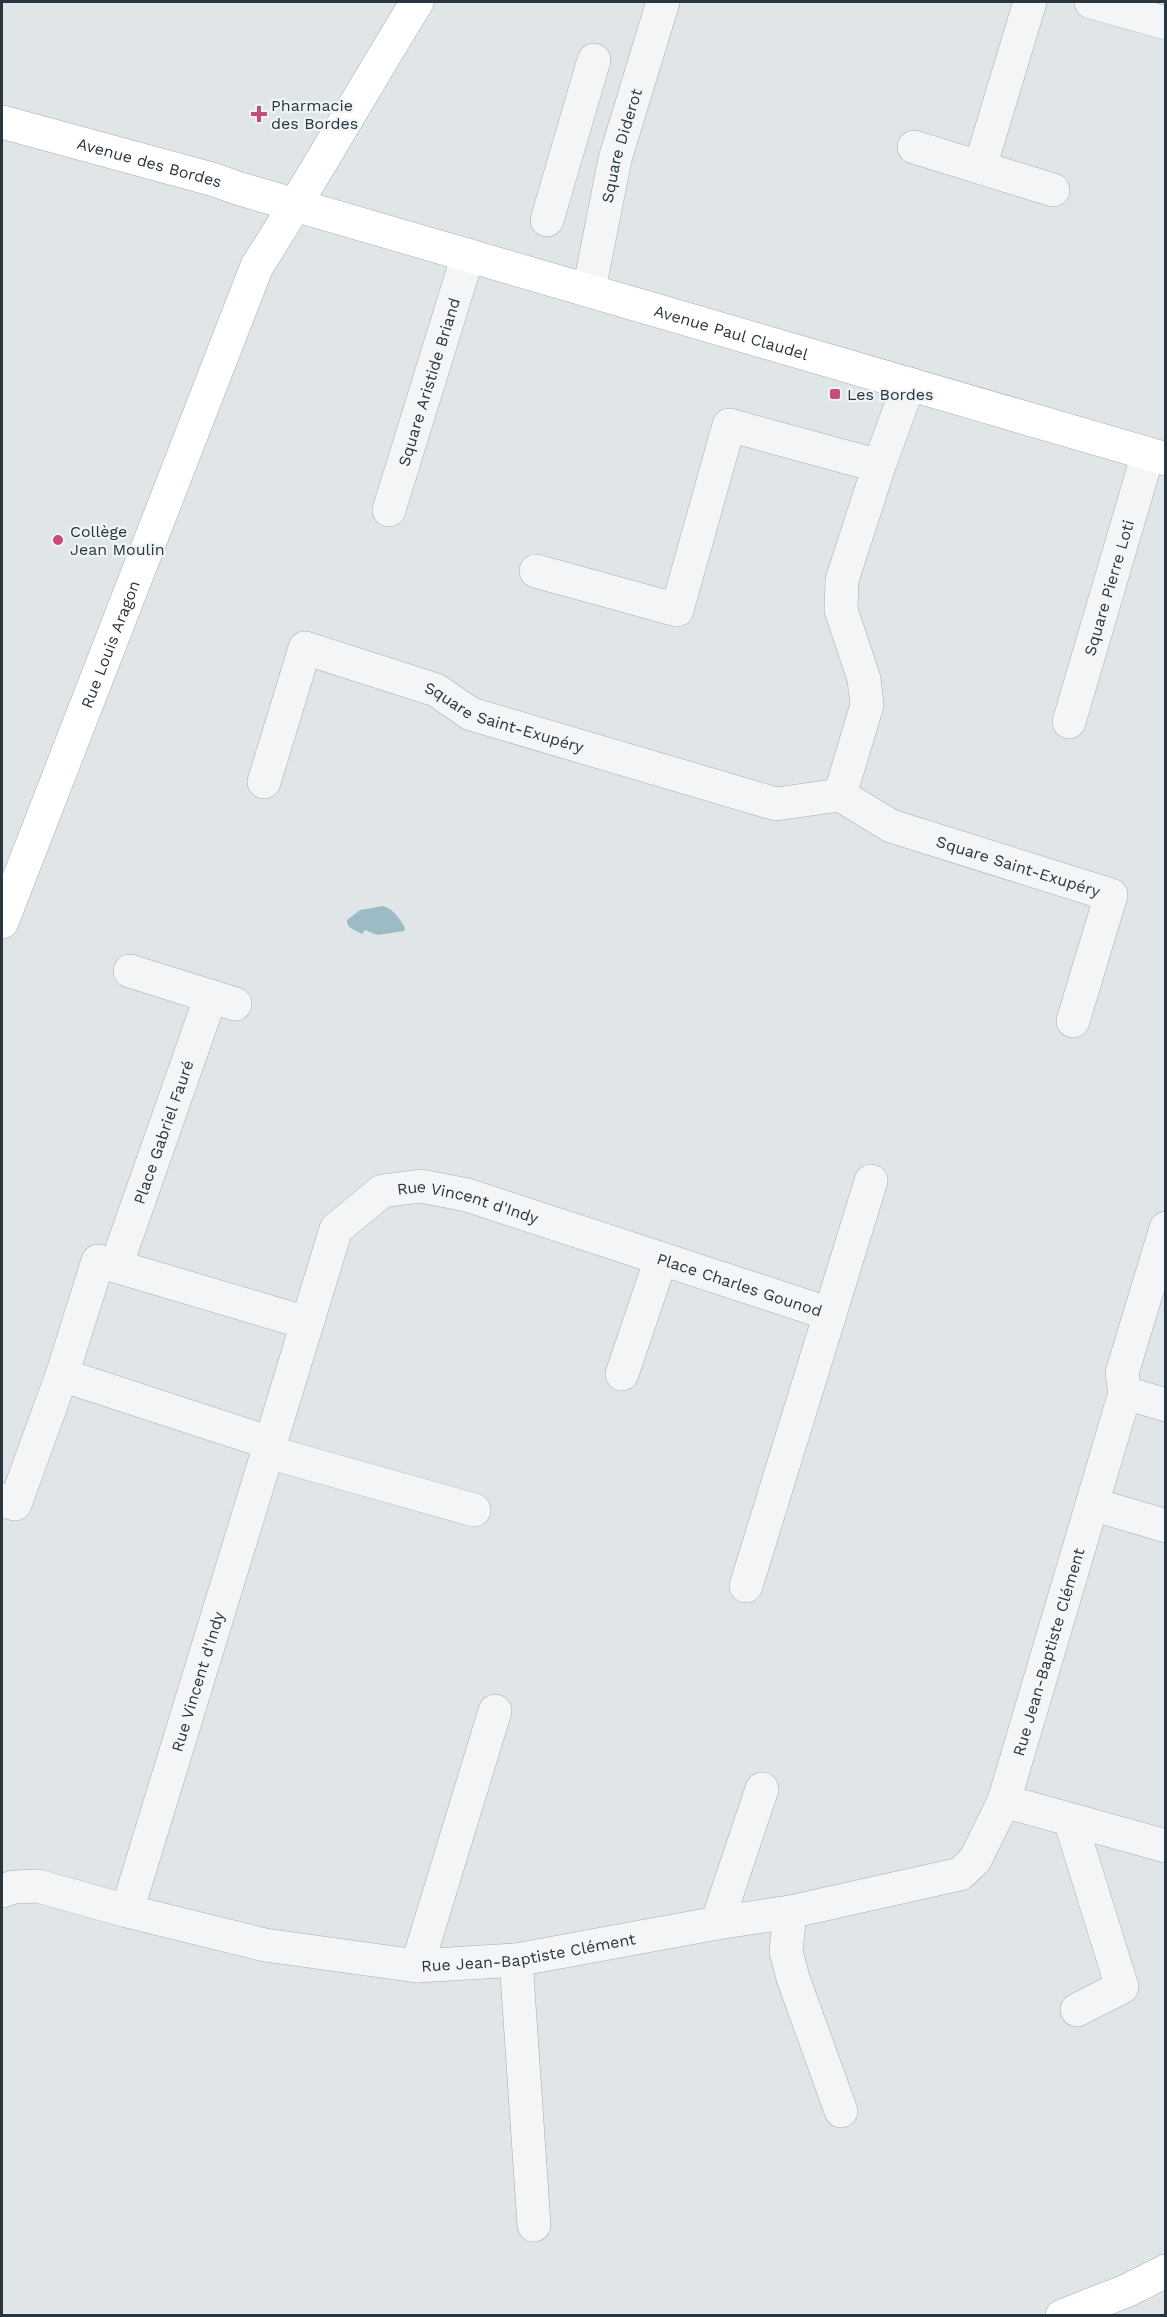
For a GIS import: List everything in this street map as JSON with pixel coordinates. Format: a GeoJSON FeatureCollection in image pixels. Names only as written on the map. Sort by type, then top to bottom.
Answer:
{"type":"FeatureCollection","features":[{"type":"Feature","properties":{"kind":"street","name":"Rue Louis Aragon"},"geometry":{"type":"LineString","coordinates":[[2,922],[257,266],[297,204],[362,91],[417,2]]}},
{"type":"Feature","properties":{"kind":"street","name":"Square Diderot"},"geometry":{"type":"LineString","coordinates":[[589,290],[615,159],[663,2]]}},
{"type":"Feature","properties":{"kind":"street"},"geometry":{"type":"LineString","coordinates":[[980,167],[1030,2]]}},
{"type":"Feature","properties":{"kind":"street"},"geometry":{"type":"LineString","coordinates":[[1091,2],[1166,23]]}},
{"type":"Feature","properties":{"kind":"street"},"geometry":{"type":"LineString","coordinates":[[547,220],[594,60]]}},
{"type":"Feature","properties":{"kind":"street","name":"Avenue des Bordes"},"geometry":{"type":"LineString","coordinates":[[2,122],[297,204]]}},
{"type":"Feature","properties":{"kind":"street"},"geometry":{"type":"LineString","coordinates":[[569,147],[615,159]]}},
{"type":"Feature","properties":{"kind":"street"},"geometry":{"type":"LineString","coordinates":[[914,147],[1053,190]]}},
{"type":"Feature","properties":{"kind":"street","name":"Avenue Paul Claudel"},"geometry":{"type":"LineString","coordinates":[[297,204],[1157,457]]}},
{"type":"Feature","properties":{"kind":"street","name":"Square Aristide Briand"},"geometry":{"type":"LineString","coordinates":[[389,510],[468,255]]}},
{"type":"Feature","properties":{"kind":"street"},"geometry":{"type":"LineString","coordinates":[[840,795],[867,705],[864,680],[841,610],[842,580],[879,466],[909,384]]}},
{"type":"Feature","properties":{"kind":"street"},"geometry":{"type":"LineString","coordinates":[[536,571],[677,610],[729,425],[879,466]]}},
{"type":"Feature","properties":{"kind":"street","name":"Square Pierre Loti"},"geometry":{"type":"LineString","coordinates":[[1069,722],[1157,457]]}},
{"type":"Feature","properties":{"kind":"street","name":"Square Saint-Exupéry"},"geometry":{"type":"LineString","coordinates":[[264,782],[305,648],[436,690],[471,714],[776,804],[840,795],[891,826],[1111,895],[1074,1021]]}},
{"type":"Feature","properties":{"kind":"street","name":"Place Gabriel Fauré"},"geometry":{"type":"LineString","coordinates":[[116,1266],[223,1000],[130,971]]}},
{"type":"Feature","properties":{"kind":"street","name":"Place Charles Gounod"},"geometry":{"type":"LineString","coordinates":[[746,1586],[871,1181]]}},
{"type":"Feature","properties":{"kind":"street","name":"Rue Vincent d'Indy"},"geometry":{"type":"LineString","coordinates":[[127,1911],[336,1229],[382,1191],[421,1186],[467,1195],[661,1259]]}},
{"type":"Feature","properties":{"kind":"street","name":"Rue Jean-Baptiste Clément"},"geometry":{"type":"LineString","coordinates":[[6,1883],[38,1886],[127,1911],[266,1945],[417,1966],[516,1960],[790,1912],[960,1874],[975,1860],[1004,1801],[1125,1393],[1122,1373],[1166,1228]]}},
{"type":"Feature","properties":{"kind":"street","name":"Place Charles Gounod"},"geometry":{"type":"LineString","coordinates":[[622,1374],[661,1259],[830,1314]]}},
{"type":"Feature","properties":{"kind":"street"},"geometry":{"type":"LineString","coordinates":[[2,1500],[15,1504],[62,1375],[98,1261],[307,1323]]}},
{"type":"Feature","properties":{"kind":"street"},"geometry":{"type":"LineString","coordinates":[[62,1375],[269,1447],[474,1510]]}},
{"type":"Feature","properties":{"kind":"street"},"geometry":{"type":"LineString","coordinates":[[1125,1393],[1166,1405]]}},
{"type":"Feature","properties":{"kind":"street"},"geometry":{"type":"LineString","coordinates":[[1092,1504],[1166,1526]]}},
{"type":"Feature","properties":{"kind":"street"},"geometry":{"type":"LineString","coordinates":[[417,1966],[495,1711]]}},
{"type":"Feature","properties":{"kind":"street"},"geometry":{"type":"LineString","coordinates":[[717,1923],[762,1790]]}},
{"type":"Feature","properties":{"kind":"street"},"geometry":{"type":"LineString","coordinates":[[1004,1801],[1166,1846]]}},
{"type":"Feature","properties":{"kind":"street"},"geometry":{"type":"LineString","coordinates":[[1070,1820],[1122,1987],[1077,2010]]}},
{"type":"Feature","properties":{"kind":"street"},"geometry":{"type":"LineString","coordinates":[[790,1912],[786,1952],[793,1978],[841,2112]]}},
{"type":"Feature","properties":{"kind":"street"},"geometry":{"type":"LineString","coordinates":[[516,1960],[534,2225]]}},
{"type":"Feature","properties":{"kind":"street"},"geometry":{"type":"LineString","coordinates":[[1062,2316],[1126,2291],[1166,2271]]}},
{"type":"Feature","properties":{"kind":"water"},"geometry":{"type":"Polygon","coordinates":[[[383,906],[396,915],[405,928],[404,931],[378,935],[365,930],[362,934],[348,925],[347,920],[360,910],[383,906]]]}},
{"type":"Feature","properties":{"kind":"place","name":"Pharmacie des Bordes"},"geometry":{"type":"Point","coordinates":[259,114]}},
{"type":"Feature","properties":{"kind":"place","name":"Les Bordes"},"geometry":{"type":"Point","coordinates":[835,394]}},
{"type":"Feature","properties":{"kind":"place","name":"Collège Jean Moulin"},"geometry":{"type":"Point","coordinates":[58,540]}}]}
